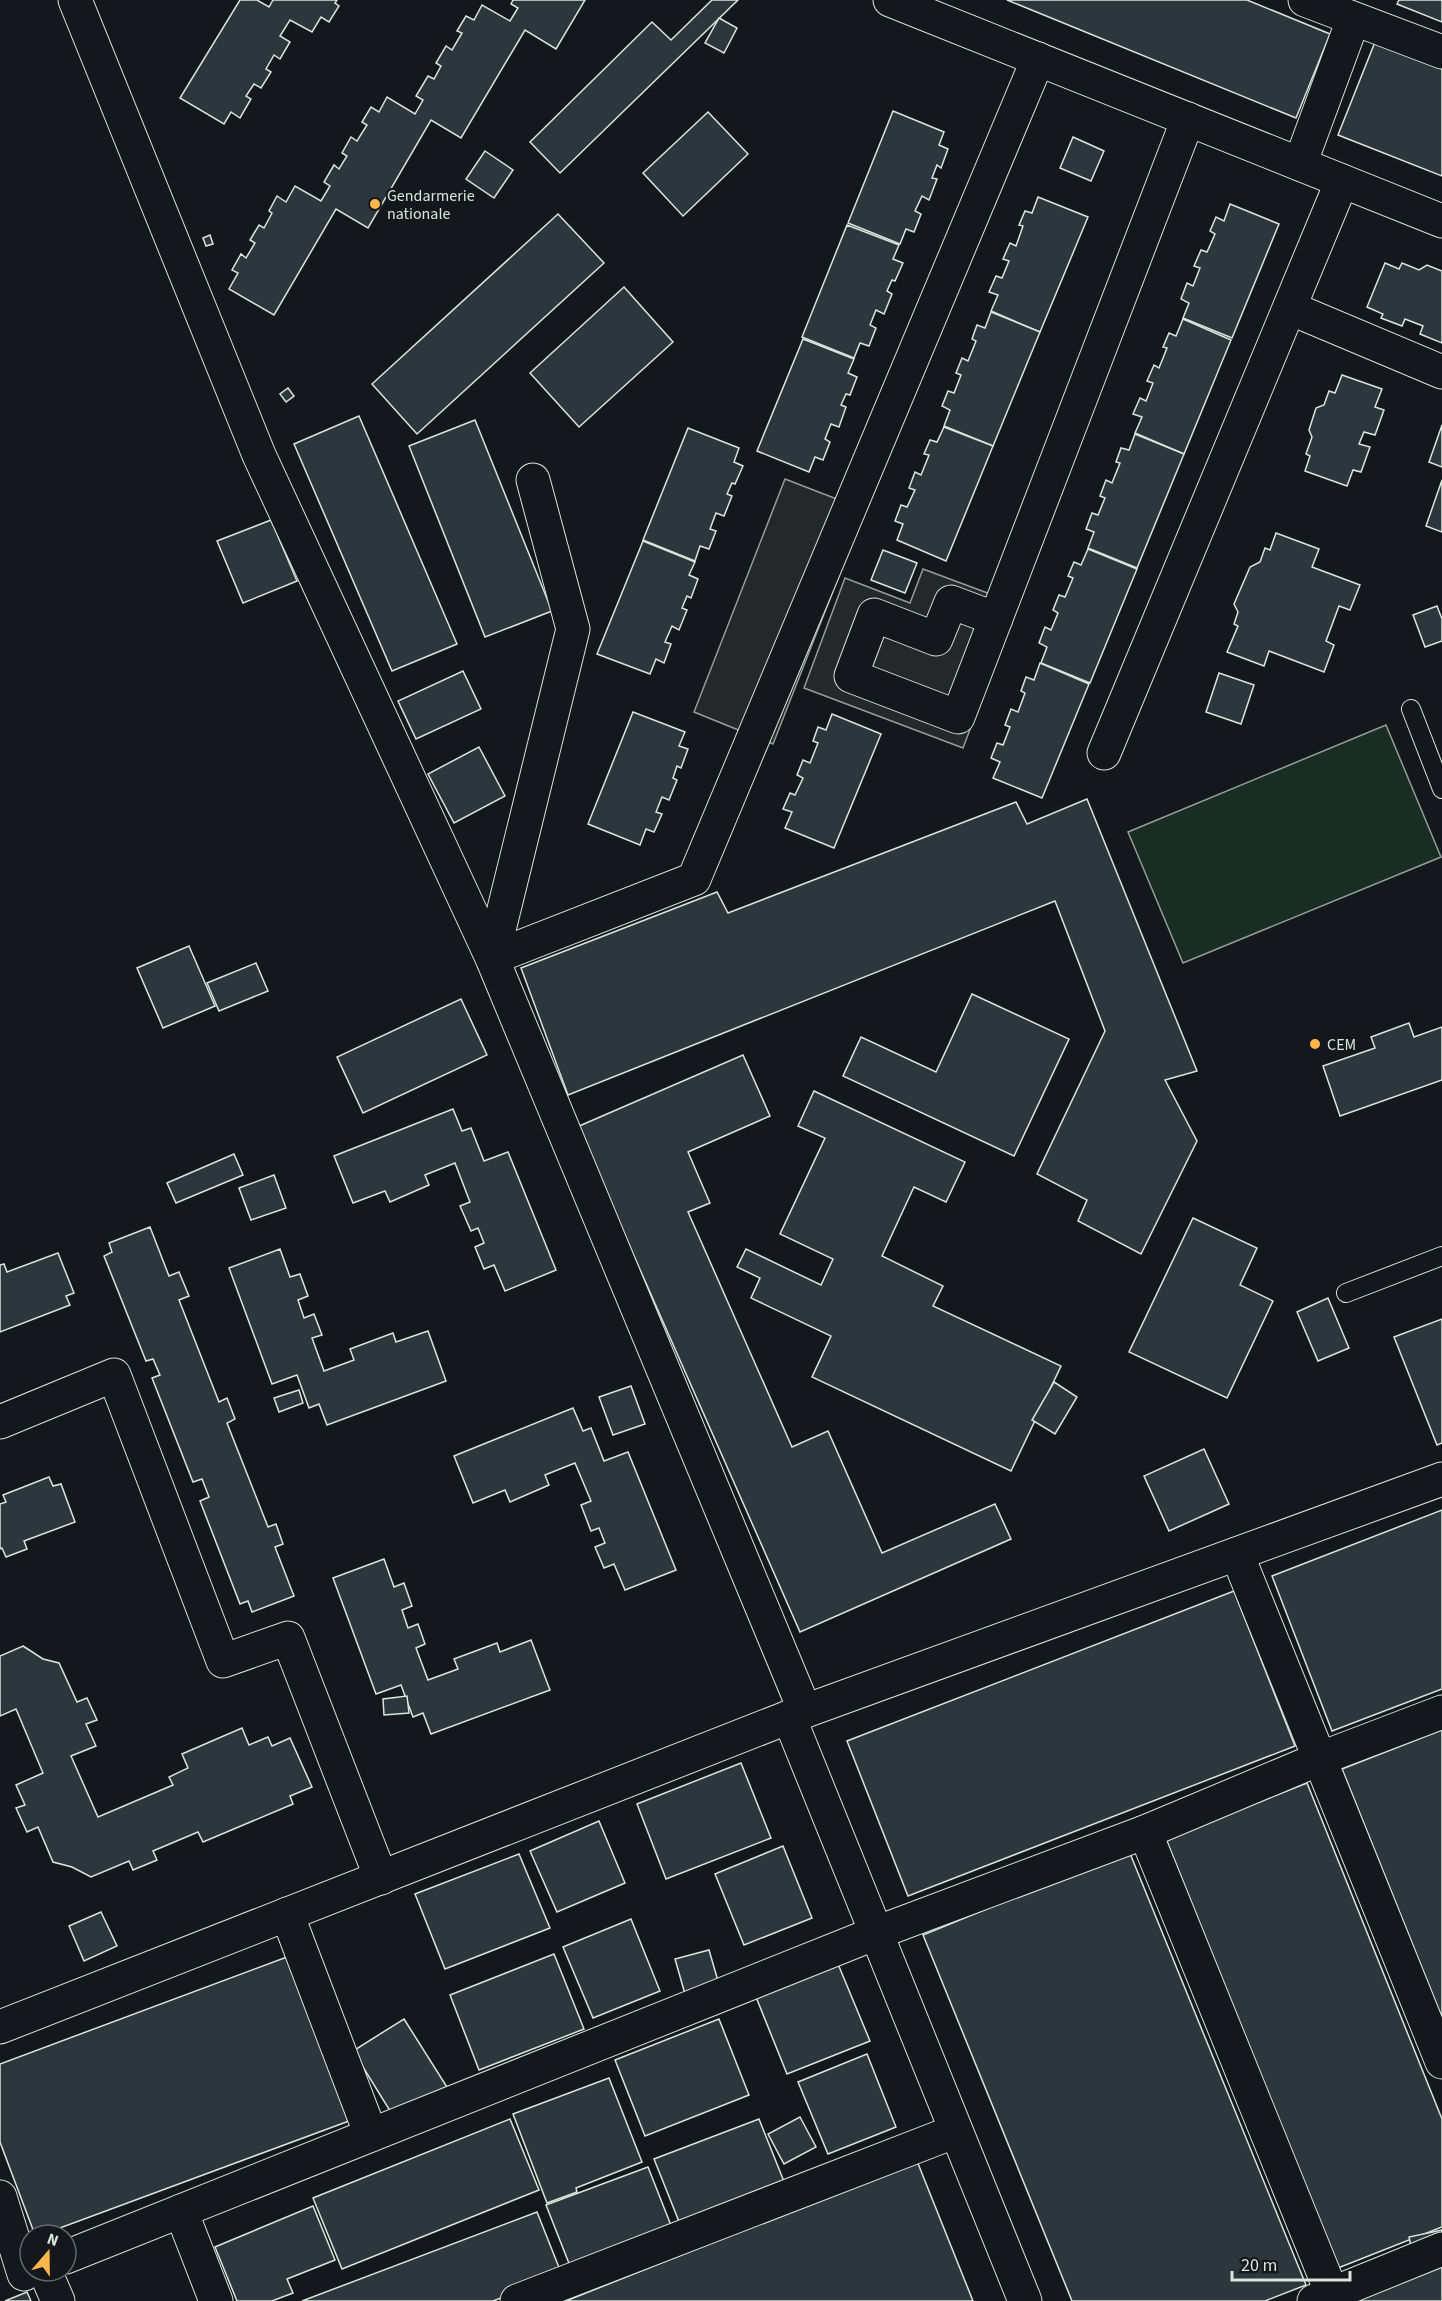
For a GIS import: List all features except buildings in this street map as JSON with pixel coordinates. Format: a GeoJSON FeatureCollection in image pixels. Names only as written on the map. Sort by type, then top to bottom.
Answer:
{"type":"FeatureCollection","features":[{"type":"Feature","properties":{"kind":"street"},"geometry":{"type":"LineString","coordinates":[[75,0],[259,455],[492,958],[797,1714],[876,1933],[1025,2301]]}},
{"type":"Feature","properties":{"kind":"street"},"geometry":{"type":"LineString","coordinates":[[891,0],[1442,221]]}},
{"type":"Feature","properties":{"kind":"street"},"geometry":{"type":"LineString","coordinates":[[1305,0],[1442,52]]}},
{"type":"Feature","properties":{"kind":"street"},"geometry":{"type":"LineString","coordinates":[[1300,164],[1353,20]]}},
{"type":"Feature","properties":{"kind":"street"},"geometry":{"type":"LineString","coordinates":[[492,958],[694,879],[1038,59]]}},
{"type":"Feature","properties":{"kind":"street"},"geometry":{"type":"LineString","coordinates":[[996,619],[951,602],[936,639],[874,615],[851,676],[958,717],[996,619],[1188,119]]}},
{"type":"Feature","properties":{"kind":"street"},"geometry":{"type":"LineString","coordinates":[[1104,753],[1342,181]]}},
{"type":"Feature","properties":{"kind":"street"},"geometry":{"type":"LineString","coordinates":[[1290,308],[1442,372]]}},
{"type":"Feature","properties":{"kind":"street"},"geometry":{"type":"LineString","coordinates":[[492,958],[573,629],[533,480]]}},
{"type":"Feature","properties":{"kind":"street"},"geometry":{"type":"LineString","coordinates":[[0,1422],[114,1375],[223,1661],[288,1638],[381,1878]]}},
{"type":"Feature","properties":{"kind":"street"},"geometry":{"type":"LineString","coordinates":[[0,2027],[797,1714],[1442,1479]]}},
{"type":"Feature","properties":{"kind":"street"},"geometry":{"type":"LineString","coordinates":[[1237,1554],[1442,2062]]}},
{"type":"Feature","properties":{"kind":"street"},"geometry":{"type":"LineString","coordinates":[[78,2252],[876,1933],[1144,1832],[1319,1758],[1442,1712]]}},
{"type":"Feature","properties":{"kind":"street"},"geometry":{"type":"LineString","coordinates":[[1144,1832],[1327,2298],[1442,2249]]}},
{"type":"Feature","properties":{"kind":"street"},"geometry":{"type":"LineString","coordinates":[[286,1914],[371,2135]]}},
{"type":"Feature","properties":{"kind":"street"},"geometry":{"type":"LineString","coordinates":[[517,2301],[956,2131]]}},
{"type":"Feature","properties":{"kind":"street"},"geometry":{"type":"LineString","coordinates":[[0,2197],[18,2253]]}},
{"type":"Feature","properties":{"kind":"street"},"geometry":{"type":"LineString","coordinates":[[181,2211],[216,2301]]}},
{"type":"Feature","properties":{"kind":"street"},"geometry":{"type":"LineString","coordinates":[[35,2283],[58,2301]]}},
{"type":"Feature","properties":{"kind":"lane"},"geometry":{"type":"LineString","coordinates":[[1411,709],[1442,789]]}},
{"type":"Feature","properties":{"kind":"lane"},"geometry":{"type":"LineString","coordinates":[[1346,1293],[1442,1256]]}},
{"type":"Feature","properties":{"kind":"green space"},"geometry":{"type":"Polygon","coordinates":[[[1386,725],[1441,857],[1183,963],[1128,832],[1386,725]]]}},
{"type":"Feature","properties":{"kind":"shaded area"},"geometry":{"type":"Polygon","coordinates":[[[785,479],[865,510],[773,744],[694,712],[785,479]]]}},
{"type":"Feature","properties":{"kind":"shaded area"},"geometry":{"type":"Polygon","coordinates":[[[923,569],[1017,604],[963,748],[804,688],[845,578],[910,603],[923,569]]]}},
{"type":"Feature","properties":{"kind":"place","name":"Gendarmerie nationale"},"geometry":{"type":"Point","coordinates":[375,204]}},
{"type":"Feature","properties":{"kind":"place","name":"CEM"},"geometry":{"type":"Point","coordinates":[1315,1044]}}]}
